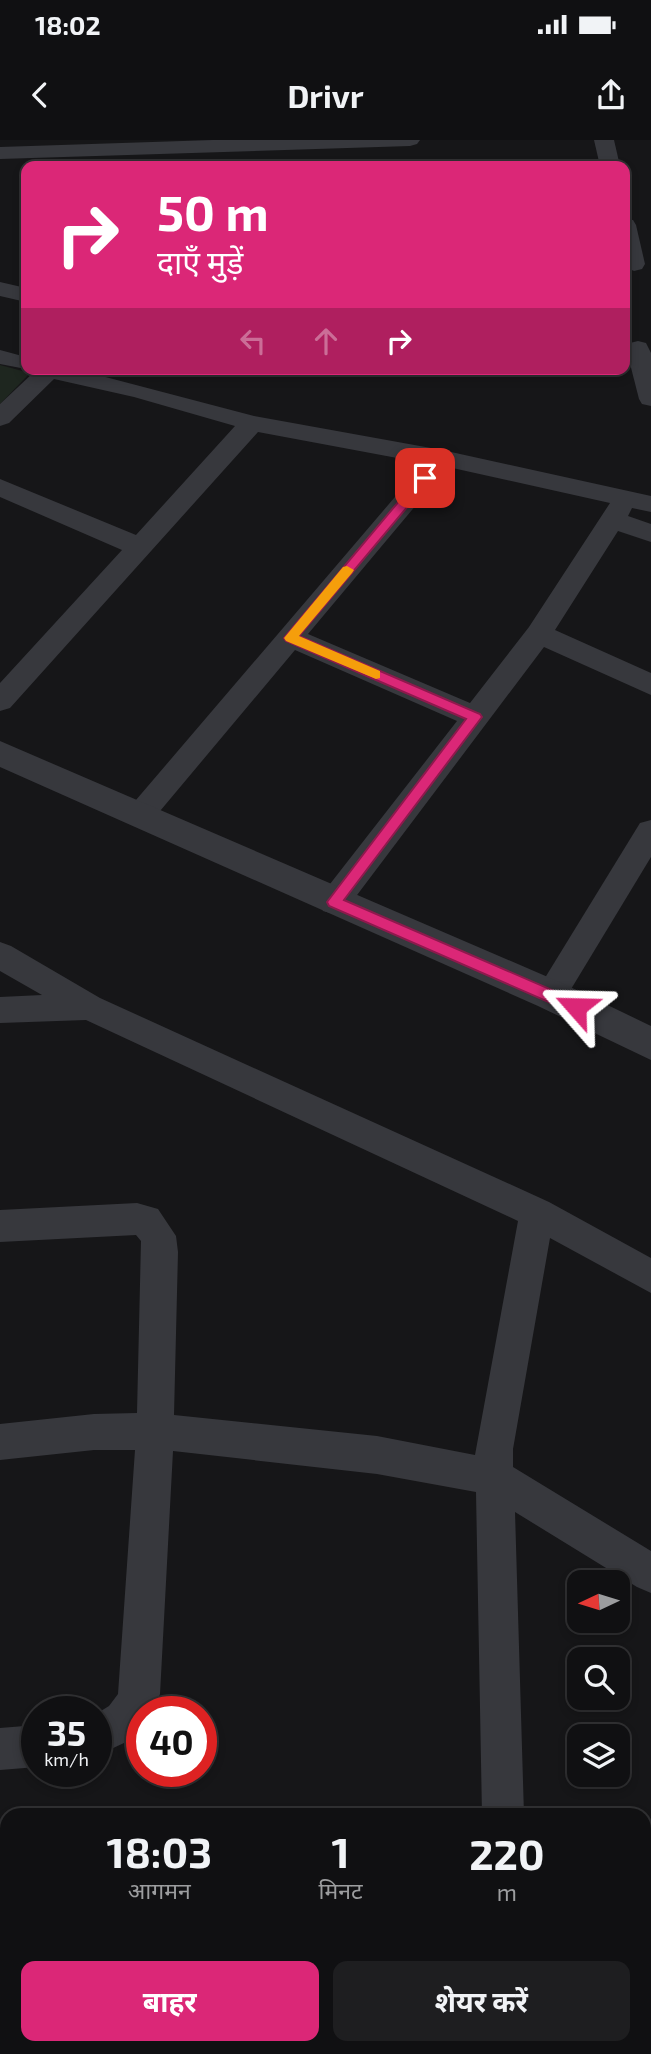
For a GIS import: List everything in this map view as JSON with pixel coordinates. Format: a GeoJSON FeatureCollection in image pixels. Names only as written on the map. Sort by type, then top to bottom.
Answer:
{"type":"FeatureCollection","features":[{"type":"Feature","properties":{"kind":"street"},"geometry":{"type":"LineString","coordinates":[[0,153],[106,158],[279,142],[410,140],[412,161]]}},
{"type":"Feature","properties":{"kind":"street"},"geometry":{"type":"LineString","coordinates":[[604,140],[609,161]]}},
{"type":"Feature","properties":{"kind":"street"},"geometry":{"type":"LineString","coordinates":[[279,142],[281,161]]}},
{"type":"Feature","properties":{"kind":"street"},"geometry":{"type":"LineString","coordinates":[[630,241],[637,264]]}},
{"type":"Feature","properties":{"kind":"street"},"geometry":{"type":"LineString","coordinates":[[0,289],[21,293]]}},
{"type":"Feature","properties":{"kind":"street"},"geometry":{"type":"LineString","coordinates":[[638,348],[651,399]]}},
{"type":"Feature","properties":{"kind":"street"},"geometry":{"type":"LineString","coordinates":[[0,357],[21,363]]}},
{"type":"Feature","properties":{"kind":"street"},"geometry":{"type":"LineString","coordinates":[[0,418],[34,375]]}},
{"type":"Feature","properties":{"kind":"street"},"geometry":{"type":"LineString","coordinates":[[69,375],[252,423],[442,458],[630,508],[651,533]]}},
{"type":"Feature","properties":{"kind":"street"},"geometry":{"type":"LineString","coordinates":[[138,391],[148,375]]}},
{"type":"Feature","properties":{"kind":"street"},"geometry":{"type":"LineString","coordinates":[[0,701],[252,423]]}},
{"type":"Feature","properties":{"kind":"street"},"geometry":{"type":"LineString","coordinates":[[140,815],[442,458]]}},
{"type":"Feature","properties":{"kind":"street"},"geometry":{"type":"LineString","coordinates":[[0,487],[140,547]]}},
{"type":"Feature","properties":{"kind":"street"},"geometry":{"type":"LineString","coordinates":[[334,902],[539,634],[630,508]]}},
{"type":"Feature","properties":{"kind":"street"},"geometry":{"type":"LineString","coordinates":[[539,634],[651,685]]}},
{"type":"Feature","properties":{"kind":"street"},"geometry":{"type":"LineString","coordinates":[[290,638],[475,717]]}},
{"type":"Feature","properties":{"kind":"street"},"geometry":{"type":"LineString","coordinates":[[0,753],[334,902],[551,995],[651,1044]]}},
{"type":"Feature","properties":{"kind":"street"},"geometry":{"type":"LineString","coordinates":[[551,995],[651,831]]}},
{"type":"Feature","properties":{"kind":"street"},"geometry":{"type":"LineString","coordinates":[[0,955],[89,1007],[537,1213],[651,1277]]}},
{"type":"Feature","properties":{"kind":"street"},"geometry":{"type":"LineString","coordinates":[[0,1010],[89,1007]]}},
{"type":"Feature","properties":{"kind":"street"},"geometry":{"type":"LineString","coordinates":[[503,1808],[494,1477],[497,1420],[537,1213]]}},
{"type":"Feature","properties":{"kind":"street"},"geometry":{"type":"LineString","coordinates":[[0,1226],[117,1218],[145,1220],[158,1236],[160,1252],[155,1431],[139,1694],[130,1716],[121,1726],[112,1729]]}},
{"type":"Feature","properties":{"kind":"street"},"geometry":{"type":"LineString","coordinates":[[0,1442],[94,1432],[155,1431],[377,1455],[494,1477],[651,1573]]}},
{"type":"Feature","properties":{"kind":"street"},"geometry":{"type":"LineString","coordinates":[[0,1749],[21,1747]]}},
{"type":"Feature","properties":{"kind":"shaded area"},"geometry":{"type":"Polygon","coordinates":[[[0,365],[21,371],[21,375],[28,375],[0,404],[0,365]]]}},
{"type":"Feature","properties":{"kind":"slow traffic"},"geometry":{"type":"LineString","coordinates":[[347,570],[290,638],[376,674]]}},
{"type":"Feature","properties":{"kind":"route"},"geometry":{"type":"LineString","coordinates":[[425,478],[290,638],[475,717],[334,902],[576,1007]]}}]}
